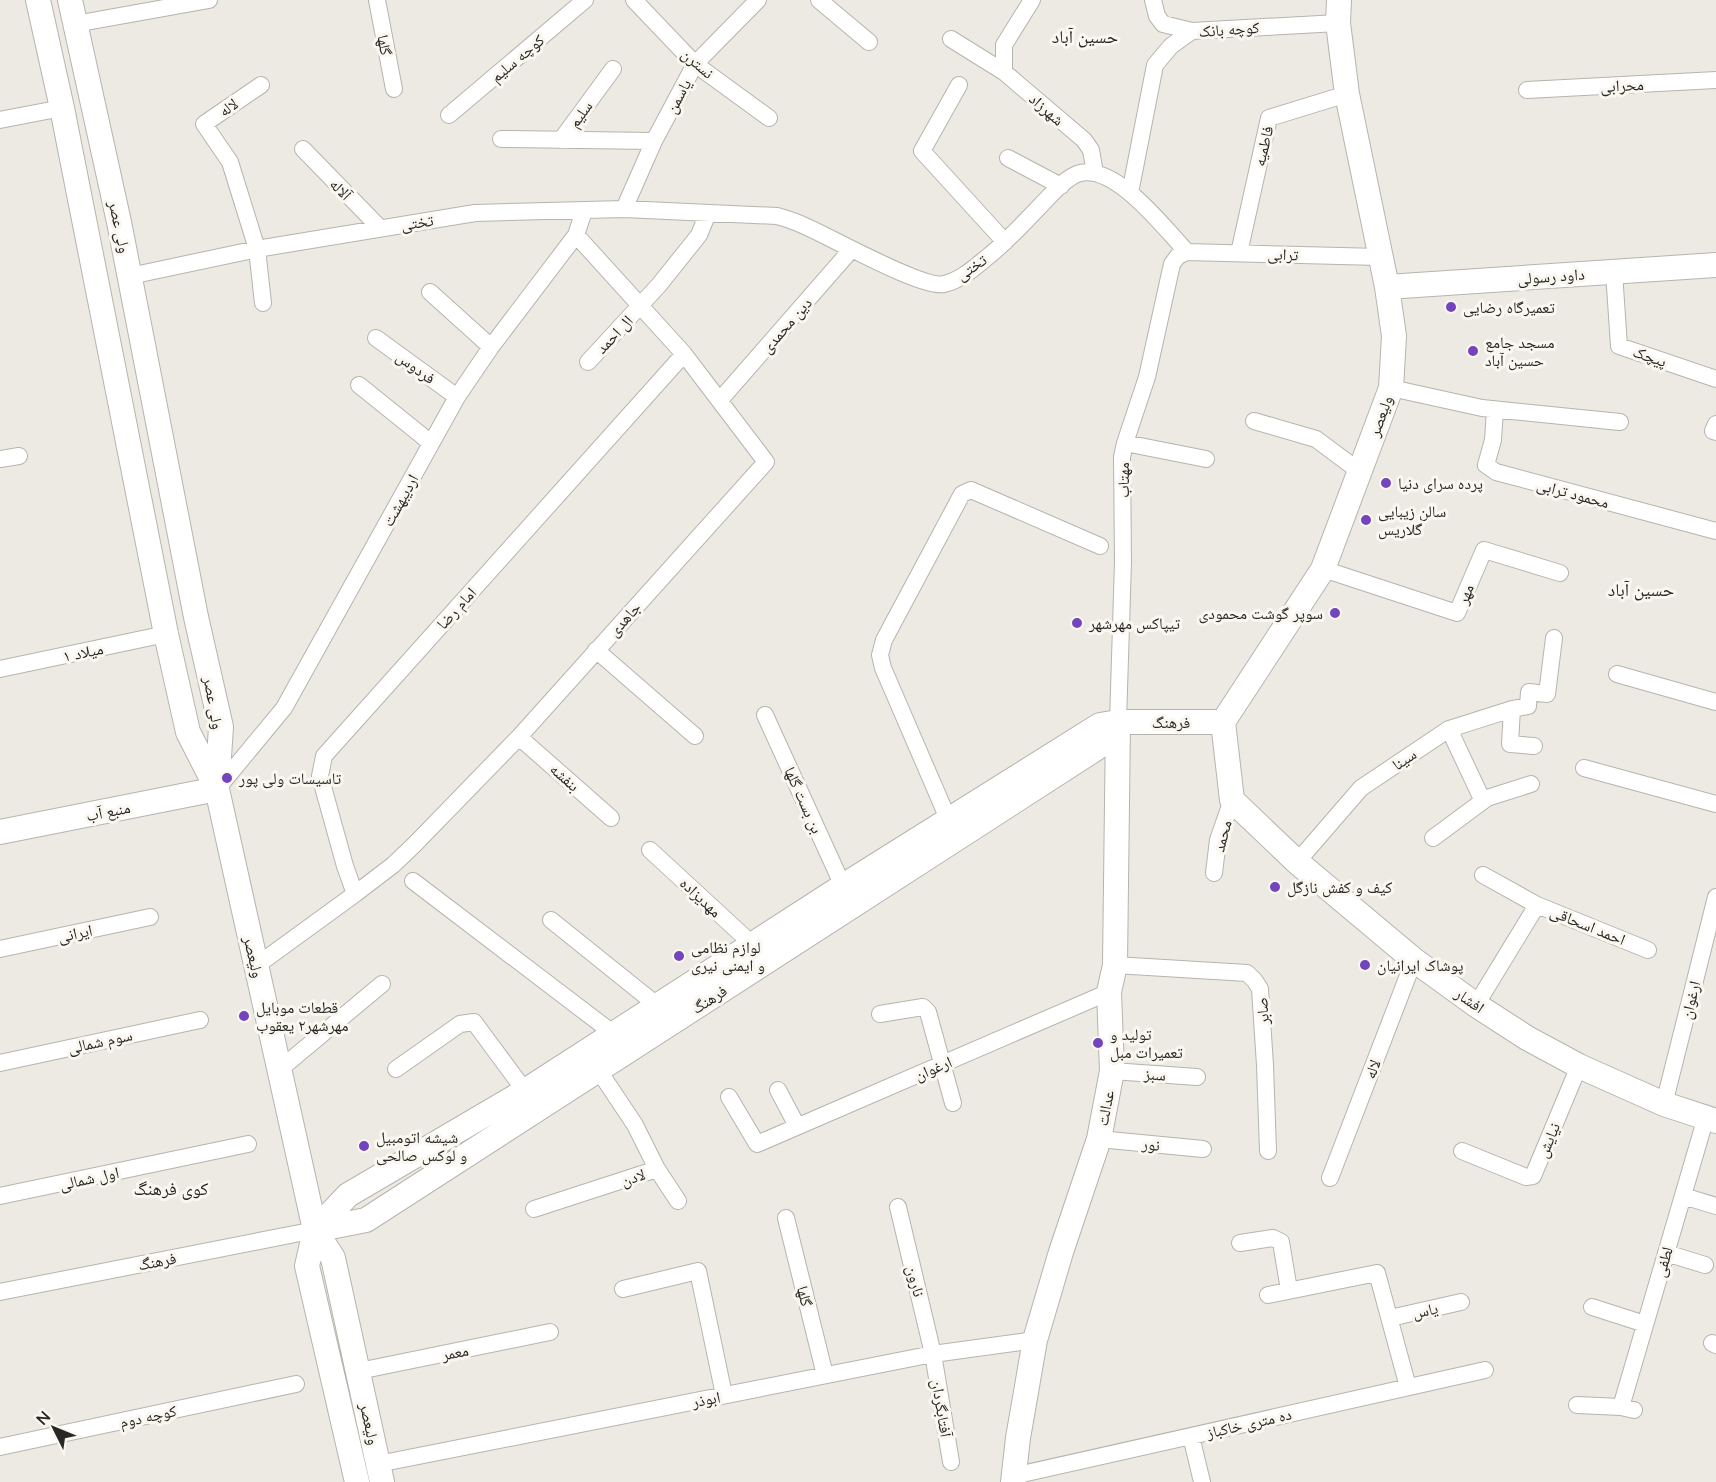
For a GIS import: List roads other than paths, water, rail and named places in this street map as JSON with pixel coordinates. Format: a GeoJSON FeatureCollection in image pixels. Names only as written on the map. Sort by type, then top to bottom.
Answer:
{"type":"FeatureCollection","features":[{"type":"Feature","properties":{"kind":"street","name":"ولی عصر"},"geometry":{"type":"LineString","coordinates":[[38,0],[62,108],[166,634],[188,732],[217,789]]}},
{"type":"Feature","properties":{"kind":"street","name":"ولی عصر"},"geometry":{"type":"LineString","coordinates":[[70,0],[130,276],[196,617],[221,727],[217,789]]}},
{"type":"Feature","properties":{"kind":"street"},"geometry":{"type":"LineString","coordinates":[[75,24],[209,0]]}},
{"type":"Feature","properties":{"kind":"street","name":"گلها"},"geometry":{"type":"LineString","coordinates":[[376,0],[394,89]]}},
{"type":"Feature","properties":{"kind":"street","name":"کوچه سلیم"},"geometry":{"type":"LineString","coordinates":[[448,115],[585,0]]}},
{"type":"Feature","properties":{"kind":"street","name":"نسترن"},"geometry":{"type":"LineString","coordinates":[[634,0],[695,64],[769,118]]}},
{"type":"Feature","properties":{"kind":"street","name":"یاسمن"},"geometry":{"type":"LineString","coordinates":[[624,209],[654,141],[695,64],[758,0]]}},
{"type":"Feature","properties":{"kind":"street"},"geometry":{"type":"LineString","coordinates":[[819,0],[869,42]]}},
{"type":"Feature","properties":{"kind":"street"},"geometry":{"type":"LineString","coordinates":[[1004,72],[1004,45],[1032,0]]}},
{"type":"Feature","properties":{"kind":"street"},"geometry":{"type":"LineString","coordinates":[[1153,0],[1157,15],[1163,24],[1192,31]]}},
{"type":"Feature","properties":{"kind":"street","name":"کوچه بانک"},"geometry":{"type":"LineString","coordinates":[[1130,193],[1155,65],[1171,46],[1192,31],[1339,12]]}},
{"type":"Feature","properties":{"kind":"street","name":"ولیعصر"},"geometry":{"type":"LineString","coordinates":[[1223,722],[1323,569],[1391,388],[1394,336],[1387,287],[1347,94],[1339,12]]}},
{"type":"Feature","properties":{"kind":"street","name":"شهرزاد"},"geometry":{"type":"LineString","coordinates":[[951,39],[1004,72],[1084,140],[1091,150],[1095,172]]}},
{"type":"Feature","properties":{"kind":"street","name":"سلیم"},"geometry":{"type":"LineString","coordinates":[[501,139],[561,140],[613,69]]}},
{"type":"Feature","properties":{"kind":"street","name":"محرابی"},"geometry":{"type":"LineString","coordinates":[[1527,90],[1716,80]]}},
{"type":"Feature","properties":{"kind":"street","name":"لاله"},"geometry":{"type":"LineString","coordinates":[[257,249],[230,162],[204,124],[261,85]]}},
{"type":"Feature","properties":{"kind":"street"},"geometry":{"type":"LineString","coordinates":[[959,85],[922,150],[1005,242]]}},
{"type":"Feature","properties":{"kind":"street","name":"فاطمیه"},"geometry":{"type":"LineString","coordinates":[[1239,253],[1269,118],[1347,94]]}},
{"type":"Feature","properties":{"kind":"street"},"geometry":{"type":"LineString","coordinates":[[0,120],[62,108]]}},
{"type":"Feature","properties":{"kind":"street"},"geometry":{"type":"LineString","coordinates":[[561,140],[654,141]]}},
{"type":"Feature","properties":{"kind":"street","name":"آلاله"},"geometry":{"type":"LineString","coordinates":[[303,149],[380,228]]}},
{"type":"Feature","properties":{"kind":"street"},"geometry":{"type":"LineString","coordinates":[[1008,158],[1061,186]]}},
{"type":"Feature","properties":{"kind":"street"},"geometry":{"type":"LineString","coordinates":[[1095,172],[1111,179],[1130,193],[1187,252]]}},
{"type":"Feature","properties":{"kind":"street","name":"تختی"},"geometry":{"type":"LineString","coordinates":[[130,276],[257,249],[475,213],[624,209],[777,216],[799,223],[851,250],[925,281],[943,285],[966,274],[1005,242],[1061,186],[1077,174],[1095,172]]}},
{"type":"Feature","properties":{"kind":"street","name":"اردیبهشت"},"geometry":{"type":"LineString","coordinates":[[217,789],[284,708],[457,397],[491,347],[576,235],[584,211]]}},
{"type":"Feature","properties":{"kind":"street"},"geometry":{"type":"LineString","coordinates":[[640,306],[699,235],[708,213]]}},
{"type":"Feature","properties":{"kind":"street","name":"جاهدی"},"geometry":{"type":"LineString","coordinates":[[256,966],[355,894],[414,846],[519,736],[766,462],[684,354],[576,235]]}},
{"type":"Feature","properties":{"kind":"street"},"geometry":{"type":"LineString","coordinates":[[257,249],[263,303]]}},
{"type":"Feature","properties":{"kind":"street","name":"دین محمدی"},"geometry":{"type":"LineString","coordinates":[[720,400],[851,250]]}},
{"type":"Feature","properties":{"kind":"street","name":"ترابی"},"geometry":{"type":"LineString","coordinates":[[1187,252],[1380,257]]}},
{"type":"Feature","properties":{"kind":"street","name":"مهتاب"},"geometry":{"type":"LineString","coordinates":[[1118,722],[1123,562],[1122,457],[1147,377],[1168,273],[1178,256],[1187,252]]}},
{"type":"Feature","properties":{"kind":"street","name":"داود رسولی"},"geometry":{"type":"LineString","coordinates":[[1387,287],[1716,265]]}},
{"type":"Feature","properties":{"kind":"street","name":"پیچک"},"geometry":{"type":"LineString","coordinates":[[1614,272],[1619,346],[1716,379]]}},
{"type":"Feature","properties":{"kind":"street"},"geometry":{"type":"LineString","coordinates":[[430,292],[491,347]]}},
{"type":"Feature","properties":{"kind":"street","name":"ال احمد"},"geometry":{"type":"LineString","coordinates":[[588,362],[640,306]]}},
{"type":"Feature","properties":{"kind":"street","name":"فردوس"},"geometry":{"type":"LineString","coordinates":[[376,338],[457,397]]}},
{"type":"Feature","properties":{"kind":"street","name":"امام رضا"},"geometry":{"type":"LineString","coordinates":[[355,894],[320,776],[324,756],[684,354]]}},
{"type":"Feature","properties":{"kind":"street"},"geometry":{"type":"LineString","coordinates":[[359,385],[431,442]]}},
{"type":"Feature","properties":{"kind":"street"},"geometry":{"type":"LineString","coordinates":[[1391,388],[1495,410],[1620,422]]}},
{"type":"Feature","properties":{"kind":"street","name":"محمود ترابی"},"geometry":{"type":"LineString","coordinates":[[1495,410],[1493,440],[1486,465],[1496,472],[1716,531]]}},
{"type":"Feature","properties":{"kind":"street"},"geometry":{"type":"LineString","coordinates":[[1254,421],[1316,439],[1359,471]]}},
{"type":"Feature","properties":{"kind":"street"},"geometry":{"type":"LineString","coordinates":[[1716,424],[1713,431],[1716,432]]}},
{"type":"Feature","properties":{"kind":"street"},"geometry":{"type":"LineString","coordinates":[[1125,443],[1206,459]]}},
{"type":"Feature","properties":{"kind":"street"},"geometry":{"type":"LineString","coordinates":[[0,459],[19,456]]}},
{"type":"Feature","properties":{"kind":"street"},"geometry":{"type":"LineString","coordinates":[[949,821],[883,668],[880,655],[884,640],[962,494],[971,490],[1100,546]]}},
{"type":"Feature","properties":{"kind":"street","name":"مهر"},"geometry":{"type":"LineString","coordinates":[[1323,569],[1457,613],[1484,550],[1560,573]]}},
{"type":"Feature","properties":{"kind":"street","name":"میلاد ۱"},"geometry":{"type":"LineString","coordinates":[[0,669],[166,634]]}},
{"type":"Feature","properties":{"kind":"street","name":"سینا"},"geometry":{"type":"LineString","coordinates":[[1297,862],[1361,788],[1449,729],[1528,706],[1529,692],[1547,694],[1554,638]]}},
{"type":"Feature","properties":{"kind":"street"},"geometry":{"type":"LineString","coordinates":[[596,650],[695,736]]}},
{"type":"Feature","properties":{"kind":"street"},"geometry":{"type":"LineString","coordinates":[[1617,674],[1716,702]]}},
{"type":"Feature","properties":{"kind":"street"},"geometry":{"type":"LineString","coordinates":[[1512,709],[1510,744],[1534,746]]}},
{"type":"Feature","properties":{"kind":"street","name":"بن بست گلها"},"geometry":{"type":"LineString","coordinates":[[765,715],[843,886]]}},
{"type":"Feature","properties":{"kind":"street","name":"فرهنگ"},"geometry":{"type":"LineString","coordinates":[[0,1293],[366,1220],[1106,742],[1118,722]]}},
{"type":"Feature","properties":{"kind":"street","name":"فرهنگ"},"geometry":{"type":"LineString","coordinates":[[315,1230],[348,1195],[525,1091],[843,886],[1100,725],[1118,722],[1223,722]]}},
{"type":"Feature","properties":{"kind":"street","name":"عدالت"},"geometry":{"type":"LineString","coordinates":[[1013,1479],[1035,1340],[1061,1252],[1099,1139],[1112,1071],[1110,992],[1115,965],[1118,722]]}},
{"type":"Feature","properties":{"kind":"street"},"geometry":{"type":"LineString","coordinates":[[1223,722],[1232,800]]}},
{"type":"Feature","properties":{"kind":"street"},"geometry":{"type":"LineString","coordinates":[[1449,729],[1478,792],[1481,797],[1487,798]]}},
{"type":"Feature","properties":{"kind":"street","name":"بنفشه"},"geometry":{"type":"LineString","coordinates":[[519,736],[611,818]]}},
{"type":"Feature","properties":{"kind":"street"},"geometry":{"type":"LineString","coordinates":[[1584,768],[1716,804]]}},
{"type":"Feature","properties":{"kind":"street"},"geometry":{"type":"LineString","coordinates":[[1433,838],[1487,798],[1531,784]]}},
{"type":"Feature","properties":{"kind":"street","name":"ولیعصر"},"geometry":{"type":"LineString","coordinates":[[217,789],[315,1230],[333,1258],[380,1473]]}},
{"type":"Feature","properties":{"kind":"street","name":"منبع آب"},"geometry":{"type":"LineString","coordinates":[[0,832],[217,789]]}},
{"type":"Feature","properties":{"kind":"street","name":"افشار"},"geometry":{"type":"LineString","coordinates":[[1232,800],[1297,862],[1413,960],[1476,1005],[1527,1038],[1579,1066],[1664,1104],[1711,1119]]}},
{"type":"Feature","properties":{"kind":"street","name":"محمد"},"geometry":{"type":"LineString","coordinates":[[1214,873],[1218,840],[1232,800]]}},
{"type":"Feature","properties":{"kind":"street","name":"مهدیزاده"},"geometry":{"type":"LineString","coordinates":[[650,850],[752,944]]}},
{"type":"Feature","properties":{"kind":"street"},"geometry":{"type":"LineString","coordinates":[[1483,875],[1537,905]]}},
{"type":"Feature","properties":{"kind":"street"},"geometry":{"type":"LineString","coordinates":[[413,881],[614,1034]]}},
{"type":"Feature","properties":{"kind":"street","name":"ارغوان"},"geometry":{"type":"LineString","coordinates":[[1664,1104],[1716,897]]}},
{"type":"Feature","properties":{"kind":"street","name":"احمد اسحاقی"},"geometry":{"type":"LineString","coordinates":[[1476,1005],[1537,905],[1648,950]]}},
{"type":"Feature","properties":{"kind":"street","name":"ایرانی"},"geometry":{"type":"LineString","coordinates":[[0,949],[150,917]]}},
{"type":"Feature","properties":{"kind":"street"},"geometry":{"type":"LineString","coordinates":[[551,920],[658,1006]]}},
{"type":"Feature","properties":{"kind":"street","name":"لاله"},"geometry":{"type":"LineString","coordinates":[[1330,1178],[1413,960]]}},
{"type":"Feature","properties":{"kind":"street","name":"صابر"},"geometry":{"type":"LineString","coordinates":[[1115,965],[1247,973],[1255,981],[1260,989],[1268,1151]]}},
{"type":"Feature","properties":{"kind":"street"},"geometry":{"type":"LineString","coordinates":[[279,1070],[382,984]]}},
{"type":"Feature","properties":{"kind":"street","name":"ارغوان"},"geometry":{"type":"LineString","coordinates":[[729,1096],[757,1144],[1110,992]]}},
{"type":"Feature","properties":{"kind":"street"},"geometry":{"type":"LineString","coordinates":[[880,1014],[923,1007],[930,1017],[953,1103]]}},
{"type":"Feature","properties":{"kind":"street","name":"سوم شمالی"},"geometry":{"type":"LineString","coordinates":[[0,1063],[200,1020]]}},
{"type":"Feature","properties":{"kind":"street"},"geometry":{"type":"LineString","coordinates":[[396,1069],[460,1024],[474,1022],[525,1091]]}},
{"type":"Feature","properties":{"kind":"street","name":"نیایش"},"geometry":{"type":"LineString","coordinates":[[1462,1151],[1526,1177],[1533,1176],[1579,1066]]}},
{"type":"Feature","properties":{"kind":"street","name":"لادن"},"geometry":{"type":"LineString","coordinates":[[534,1209],[657,1169],[635,1125],[599,1071]]}},
{"type":"Feature","properties":{"kind":"street","name":"سبز"},"geometry":{"type":"LineString","coordinates":[[1112,1071],[1197,1077]]}},
{"type":"Feature","properties":{"kind":"street"},"geometry":{"type":"LineString","coordinates":[[778,1090],[797,1126]]}},
{"type":"Feature","properties":{"kind":"street","name":"لطفی"},"geometry":{"type":"LineString","coordinates":[[1576,1405],[1628,1409],[1645,1324],[1683,1196],[1711,1119]]}},
{"type":"Feature","properties":{"kind":"street","name":"نور"},"geometry":{"type":"LineString","coordinates":[[1099,1139],[1203,1149]]}},
{"type":"Feature","properties":{"kind":"street","name":"اول شمالی"},"geometry":{"type":"LineString","coordinates":[[0,1196],[248,1144]]}},
{"type":"Feature","properties":{"kind":"street"},"geometry":{"type":"LineString","coordinates":[[657,1169],[678,1201]]}},
{"type":"Feature","properties":{"kind":"street"},"geometry":{"type":"LineString","coordinates":[[1683,1196],[1716,1206]]}},
{"type":"Feature","properties":{"kind":"street","name":"نارون"},"geometry":{"type":"LineString","coordinates":[[898,1208],[933,1354]]}},
{"type":"Feature","properties":{"kind":"street","name":"گلها"},"geometry":{"type":"LineString","coordinates":[[786,1218],[825,1375]]}},
{"type":"Feature","properties":{"kind":"street","name":"ولیعصر"},"geometry":{"type":"LineString","coordinates":[[315,1230],[307,1266],[357,1482]]}},
{"type":"Feature","properties":{"kind":"street"},"geometry":{"type":"LineString","coordinates":[[1240,1242],[1273,1238],[1281,1242],[1289,1290]]}},
{"type":"Feature","properties":{"kind":"street"},"geometry":{"type":"LineString","coordinates":[[1666,1253],[1705,1265]]}},
{"type":"Feature","properties":{"kind":"street"},"geometry":{"type":"LineString","coordinates":[[624,1289],[698,1271],[724,1395]]}},
{"type":"Feature","properties":{"kind":"street"},"geometry":{"type":"LineString","coordinates":[[1268,1295],[1377,1273],[1408,1387]]}},
{"type":"Feature","properties":{"kind":"street","name":"یاس"},"geometry":{"type":"LineString","coordinates":[[1389,1318],[1461,1302]]}},
{"type":"Feature","properties":{"kind":"street"},"geometry":{"type":"LineString","coordinates":[[1592,1307],[1645,1324]]}},
{"type":"Feature","properties":{"kind":"street","name":"معمر"},"geometry":{"type":"LineString","coordinates":[[359,1371],[550,1332]]}},
{"type":"Feature","properties":{"kind":"street","name":"ابوذر"},"geometry":{"type":"LineString","coordinates":[[380,1473],[724,1395],[933,1354],[1035,1340]]}},
{"type":"Feature","properties":{"kind":"street","name":"آفتابگردان"},"geometry":{"type":"LineString","coordinates":[[933,1354],[951,1462]]}},
{"type":"Feature","properties":{"kind":"street","name":"ده متری خاکباز"},"geometry":{"type":"LineString","coordinates":[[1013,1479],[1191,1436],[1485,1370]]}},
{"type":"Feature","properties":{"kind":"street","name":"کوچه دوم"},"geometry":{"type":"LineString","coordinates":[[0,1447],[296,1384]]}},
{"type":"Feature","properties":{"kind":"street"},"geometry":{"type":"LineString","coordinates":[[1191,1436],[1202,1482]]}},
{"type":"Feature","properties":{"kind":"place","name":"تعمیرگاه رضایی"},"geometry":{"type":"Point","coordinates":[1451,307]}},
{"type":"Feature","properties":{"kind":"place","name":"مسجد جامع حسین آباد"},"geometry":{"type":"Point","coordinates":[1473,351]}},
{"type":"Feature","properties":{"kind":"place","name":"پرده سرای دنیا"},"geometry":{"type":"Point","coordinates":[1386,483]}},
{"type":"Feature","properties":{"kind":"place","name":"سالن زیبایی گلاریس"},"geometry":{"type":"Point","coordinates":[1366,520]}},
{"type":"Feature","properties":{"kind":"place","name":"سوپر گوشت محمودی"},"geometry":{"type":"Point","coordinates":[1335,613]}},
{"type":"Feature","properties":{"kind":"place","name":"تیپاکس مهرشهر"},"geometry":{"type":"Point","coordinates":[1077,623]}},
{"type":"Feature","properties":{"kind":"place","name":"تاسیسات ولی پور"},"geometry":{"type":"Point","coordinates":[227,778]}},
{"type":"Feature","properties":{"kind":"place","name":"کیف و کفش نازگل"},"geometry":{"type":"Point","coordinates":[1275,887]}},
{"type":"Feature","properties":{"kind":"place","name":"لوازم نظامی و ایمنی نیری"},"geometry":{"type":"Point","coordinates":[679,956]}},
{"type":"Feature","properties":{"kind":"place","name":"پوشاک ایرانیان"},"geometry":{"type":"Point","coordinates":[1365,965]}},
{"type":"Feature","properties":{"kind":"place","name":"قطعات موبایل مهرشهر۲ یعقوب"},"geometry":{"type":"Point","coordinates":[244,1016]}},
{"type":"Feature","properties":{"kind":"place","name":"تولید و تعمیرات مبل"},"geometry":{"type":"Point","coordinates":[1098,1043]}},
{"type":"Feature","properties":{"kind":"place","name":"شیشه اتومبیل و لوکس صالحی"},"geometry":{"type":"Point","coordinates":[364,1146]}},
{"type":"Feature","properties":{"kind":"district","name":"حسین آباد"},"geometry":{"type":"Point","coordinates":[1085,36]}},
{"type":"Feature","properties":{"kind":"district","name":"حسین آباد"},"geometry":{"type":"Point","coordinates":[1641,589]}},
{"type":"Feature","properties":{"kind":"district","name":"کوی فرهنگ"},"geometry":{"type":"Point","coordinates":[171,1188]}}]}
